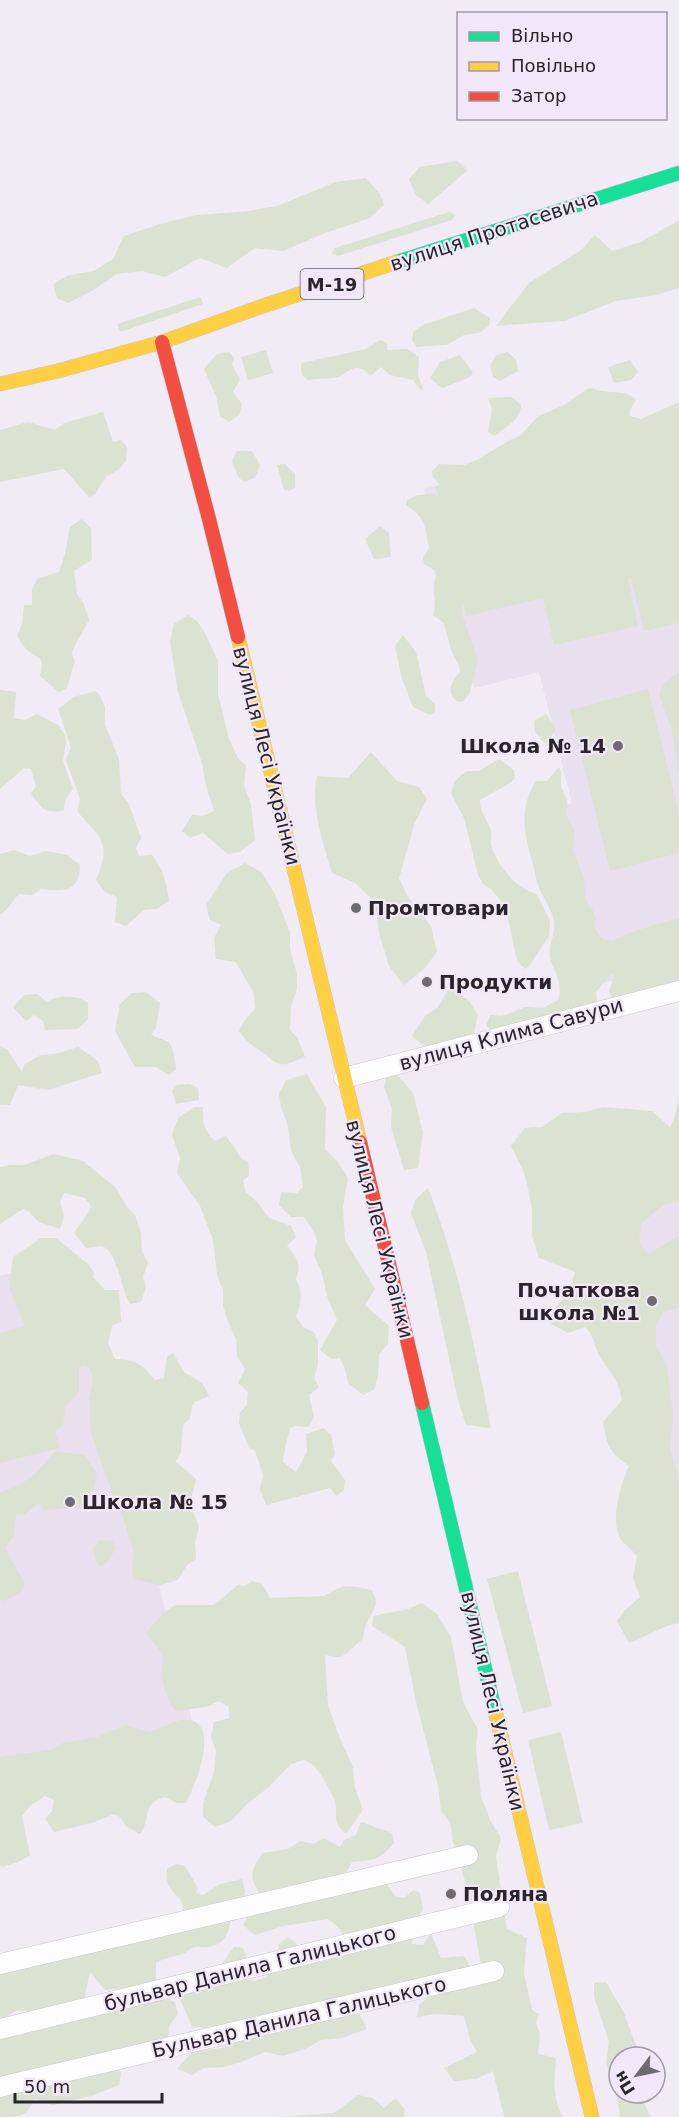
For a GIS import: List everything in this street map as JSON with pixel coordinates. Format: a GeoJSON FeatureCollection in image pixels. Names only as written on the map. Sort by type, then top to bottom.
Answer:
{"type":"FeatureCollection","features":[{"type":"Feature","properties":{"kind":"main road","name":"вулиця Протасевича"},"geometry":{"type":"LineString","coordinates":[[0,384],[58,371],[162,342],[260,307],[679,173]]}},
{"type":"Feature","properties":{"kind":"main road","name":"вулиця Лесі Українки"},"geometry":{"type":"LineString","coordinates":[[162,342],[215,541],[592,2117]]}},
{"type":"Feature","properties":{"kind":"street","name":"вулиця Клима Савури"},"geometry":{"type":"LineString","coordinates":[[344,1078],[679,991]]}},
{"type":"Feature","properties":{"kind":"street"},"geometry":{"type":"LineString","coordinates":[[0,1964],[468,1855]]}},
{"type":"Feature","properties":{"kind":"street","name":"бульвар Данила Галицького"},"geometry":{"type":"LineString","coordinates":[[0,2029],[499,1907]]}},
{"type":"Feature","properties":{"kind":"street","name":"Бульвар Данила Галицького"},"geometry":{"type":"LineString","coordinates":[[0,2087],[494,1971]]}},
{"type":"Feature","properties":{"kind":"shaded area","name":"Школа № 14"},"geometry":{"type":"Polygon","coordinates":[[[679,425],[679,964],[582,988],[537,812],[572,803],[539,672],[474,688],[424,489],[679,425]]]}},
{"type":"Feature","properties":{"kind":"shaded area","name":"Початкова школа №1"},"geometry":{"type":"Polygon","coordinates":[[[679,1178],[679,1516],[598,1198],[679,1178]]]}},
{"type":"Feature","properties":{"kind":"shaded area","name":"Школа № 15"},"geometry":{"type":"Polygon","coordinates":[[[79,1256],[194,1729],[0,1776],[0,1276],[79,1256]]]}},
{"type":"Feature","properties":{"kind":"green space"},"geometry":{"type":"Polygon","coordinates":[[[457,161],[468,170],[428,204],[416,195],[409,179],[420,167],[457,161]]]}},
{"type":"Feature","properties":{"kind":"green space"},"geometry":{"type":"Polygon","coordinates":[[[366,178],[380,194],[384,205],[370,218],[325,233],[283,251],[255,248],[227,268],[200,258],[165,277],[142,271],[117,274],[92,291],[68,303],[57,298],[53,284],[69,275],[94,271],[113,259],[124,236],[197,215],[249,211],[277,206],[336,182],[366,178]]]}},
{"type":"Feature","properties":{"kind":"green space"},"geometry":{"type":"Polygon","coordinates":[[[449,212],[455,215],[452,220],[338,256],[332,253],[335,248],[449,212]]]}},
{"type":"Feature","properties":{"kind":"green space"},"geometry":{"type":"Polygon","coordinates":[[[679,220],[679,288],[657,295],[616,301],[564,321],[496,326],[529,283],[581,250],[595,235],[612,251],[641,242],[679,220]]]}},
{"type":"Feature","properties":{"kind":"green space"},"geometry":{"type":"Polygon","coordinates":[[[201,297],[203,304],[120,332],[117,324],[201,297]]]}},
{"type":"Feature","properties":{"kind":"green space"},"geometry":{"type":"Polygon","coordinates":[[[474,308],[490,318],[489,326],[479,333],[464,335],[447,345],[416,347],[412,340],[413,332],[423,325],[474,308]]]}},
{"type":"Feature","properties":{"kind":"green space"},"geometry":{"type":"Polygon","coordinates":[[[380,340],[387,343],[387,350],[407,349],[419,357],[418,376],[424,390],[420,389],[413,380],[390,375],[381,367],[370,375],[364,370],[355,368],[334,378],[308,380],[302,375],[302,363],[366,349],[380,340]]]}},
{"type":"Feature","properties":{"kind":"green space"},"geometry":{"type":"Polygon","coordinates":[[[266,350],[273,373],[248,380],[241,357],[266,350]]]}},
{"type":"Feature","properties":{"kind":"green space"},"geometry":{"type":"Polygon","coordinates":[[[229,352],[234,358],[232,365],[240,379],[233,392],[242,404],[239,415],[229,422],[220,416],[216,396],[204,369],[217,354],[229,352]]]}},
{"type":"Feature","properties":{"kind":"green space"},"geometry":{"type":"Polygon","coordinates":[[[508,352],[516,360],[518,371],[500,381],[493,377],[490,366],[496,355],[508,352]]]}},
{"type":"Feature","properties":{"kind":"green space"},"geometry":{"type":"Polygon","coordinates":[[[460,355],[473,373],[468,378],[442,388],[430,378],[440,362],[460,355]]]}},
{"type":"Feature","properties":{"kind":"green space"},"geometry":{"type":"Polygon","coordinates":[[[630,360],[638,372],[631,380],[614,383],[608,367],[630,360]]]}},
{"type":"Feature","properties":{"kind":"green space"},"geometry":{"type":"Polygon","coordinates":[[[592,388],[631,396],[636,400],[630,410],[630,416],[641,419],[679,402],[679,623],[644,631],[631,578],[628,579],[638,626],[554,645],[543,598],[467,616],[462,600],[463,617],[478,660],[470,692],[464,701],[458,702],[452,695],[451,687],[460,672],[459,666],[451,650],[444,623],[433,615],[436,576],[434,570],[424,564],[423,558],[429,548],[425,528],[418,514],[406,505],[407,500],[418,495],[435,494],[438,499],[436,487],[440,485],[433,477],[432,471],[439,464],[464,465],[475,461],[520,436],[537,417],[564,405],[592,388]]]}},
{"type":"Feature","properties":{"kind":"green space"},"geometry":{"type":"Polygon","coordinates":[[[512,397],[521,405],[520,411],[512,423],[495,436],[488,432],[492,410],[488,398],[512,397]]]}},
{"type":"Feature","properties":{"kind":"green space"},"geometry":{"type":"Polygon","coordinates":[[[103,412],[113,442],[121,440],[127,447],[126,461],[119,469],[106,477],[95,494],[89,497],[64,469],[0,482],[0,430],[28,422],[55,430],[64,423],[103,412]]]}},
{"type":"Feature","properties":{"kind":"green space"},"geometry":{"type":"Polygon","coordinates":[[[237,451],[252,451],[260,465],[255,478],[244,482],[238,477],[232,461],[237,451]]]}},
{"type":"Feature","properties":{"kind":"green space"},"geometry":{"type":"Polygon","coordinates":[[[285,464],[295,474],[295,488],[289,491],[284,490],[277,465],[285,464]]]}},
{"type":"Feature","properties":{"kind":"green space"},"geometry":{"type":"Polygon","coordinates":[[[82,519],[91,528],[92,559],[74,571],[77,594],[84,604],[89,620],[73,649],[72,654],[75,661],[67,688],[59,692],[40,676],[41,660],[26,649],[17,636],[22,624],[24,605],[32,605],[32,590],[37,579],[59,572],[70,527],[82,519]]]}},
{"type":"Feature","properties":{"kind":"green space"},"geometry":{"type":"Polygon","coordinates":[[[380,526],[389,533],[391,557],[374,559],[365,539],[380,526]]]}},
{"type":"Feature","properties":{"kind":"green space"},"geometry":{"type":"Polygon","coordinates":[[[188,615],[197,621],[205,633],[218,661],[218,694],[229,739],[238,758],[246,766],[244,785],[251,805],[255,840],[240,852],[228,854],[203,833],[190,838],[182,831],[192,815],[202,816],[214,811],[202,763],[178,692],[170,641],[174,624],[188,615]]]}},
{"type":"Feature","properties":{"kind":"green space"},"geometry":{"type":"Polygon","coordinates":[[[403,635],[416,652],[426,696],[435,704],[435,712],[430,715],[413,707],[402,679],[395,646],[403,635]]]}},
{"type":"Feature","properties":{"kind":"green space"},"geometry":{"type":"Polygon","coordinates":[[[679,673],[679,777],[672,731],[659,694],[663,684],[679,673]]]}},
{"type":"Feature","properties":{"kind":"green space"},"geometry":{"type":"Polygon","coordinates":[[[648,689],[679,813],[679,853],[610,871],[570,710],[648,689]]]}},
{"type":"Feature","properties":{"kind":"green space"},"geometry":{"type":"Polygon","coordinates":[[[0,690],[16,692],[14,718],[25,720],[37,714],[58,725],[65,735],[63,761],[73,789],[65,800],[64,810],[48,811],[38,803],[31,794],[36,786],[31,769],[24,768],[0,789],[0,690]]]}},
{"type":"Feature","properties":{"kind":"green space"},"geometry":{"type":"Polygon","coordinates":[[[95,691],[99,694],[105,707],[105,725],[119,759],[121,794],[129,804],[141,838],[136,848],[139,856],[152,855],[156,860],[164,877],[169,901],[156,909],[144,910],[126,926],[115,922],[117,897],[105,892],[96,880],[103,857],[102,841],[77,811],[80,799],[66,760],[71,747],[58,709],[74,697],[95,691]]]}},
{"type":"Feature","properties":{"kind":"green space"},"geometry":{"type":"Polygon","coordinates":[[[546,714],[556,729],[546,744],[535,732],[534,721],[546,714]]]}},
{"type":"Feature","properties":{"kind":"green space"},"geometry":{"type":"Polygon","coordinates":[[[371,752],[397,781],[419,787],[427,799],[415,822],[399,878],[408,897],[431,926],[437,952],[424,969],[404,985],[389,966],[379,933],[375,902],[355,883],[332,873],[316,812],[317,776],[348,778],[371,752]]]}},
{"type":"Feature","properties":{"kind":"green space"},"geometry":{"type":"Polygon","coordinates":[[[499,759],[514,770],[515,778],[480,800],[491,831],[491,845],[508,875],[522,887],[537,894],[550,921],[549,936],[525,969],[517,961],[507,913],[501,901],[491,889],[483,884],[478,875],[464,818],[451,793],[455,781],[466,771],[479,771],[499,759]]]}},
{"type":"Feature","properties":{"kind":"green space"},"geometry":{"type":"Polygon","coordinates":[[[559,767],[561,786],[567,800],[566,813],[575,833],[573,850],[584,878],[588,906],[596,917],[594,927],[602,939],[612,941],[679,918],[679,995],[613,999],[609,992],[614,974],[611,974],[596,992],[597,1004],[497,1035],[486,1026],[490,1015],[502,1016],[526,1007],[543,1008],[558,1000],[560,994],[559,983],[550,957],[554,921],[537,882],[525,823],[527,802],[536,781],[547,781],[559,767]]]}},
{"type":"Feature","properties":{"kind":"green space"},"geometry":{"type":"Polygon","coordinates":[[[14,850],[30,856],[46,851],[67,855],[80,865],[77,881],[63,890],[41,889],[32,895],[19,894],[0,915],[0,854],[14,850]]]}},
{"type":"Feature","properties":{"kind":"green space"},"geometry":{"type":"Polygon","coordinates":[[[245,863],[261,872],[275,894],[290,932],[290,949],[297,974],[297,989],[291,1007],[290,1030],[297,1037],[305,1057],[289,1063],[276,1062],[243,1037],[239,1031],[255,1009],[254,994],[236,962],[216,959],[214,938],[221,925],[210,920],[206,905],[227,873],[245,863]]]}},
{"type":"Feature","properties":{"kind":"green space"},"geometry":{"type":"Polygon","coordinates":[[[450,986],[469,1001],[478,1015],[473,1036],[428,1050],[412,1036],[425,1016],[438,1007],[450,986]]]}},
{"type":"Feature","properties":{"kind":"green space"},"geometry":{"type":"Polygon","coordinates":[[[146,992],[160,1003],[156,1028],[151,1035],[169,1042],[173,1050],[176,1069],[169,1075],[155,1067],[135,1067],[115,1031],[120,1004],[132,993],[146,992]]]}},
{"type":"Feature","properties":{"kind":"green space"},"geometry":{"type":"Polygon","coordinates":[[[38,994],[46,1002],[67,996],[83,1000],[88,1003],[88,1019],[78,1029],[45,1030],[43,1021],[34,1015],[26,1021],[13,1007],[24,995],[38,994]]]}},
{"type":"Feature","properties":{"kind":"green space"},"geometry":{"type":"Polygon","coordinates":[[[0,1047],[7,1049],[22,1072],[24,1065],[40,1055],[55,1054],[78,1047],[98,1061],[102,1073],[48,1090],[18,1085],[10,1105],[0,1105],[0,1047]]]}},
{"type":"Feature","properties":{"kind":"green space"},"geometry":{"type":"Polygon","coordinates":[[[307,1074],[326,1107],[325,1149],[337,1161],[348,1178],[343,1207],[345,1240],[375,1289],[365,1305],[389,1326],[388,1344],[379,1354],[375,1389],[363,1395],[348,1383],[340,1358],[331,1359],[320,1350],[337,1320],[314,1255],[317,1241],[304,1217],[291,1217],[279,1205],[281,1192],[297,1193],[303,1187],[300,1167],[291,1151],[288,1126],[279,1094],[286,1080],[307,1074]]]}},
{"type":"Feature","properties":{"kind":"green space"},"geometry":{"type":"Polygon","coordinates":[[[387,1075],[397,1075],[413,1093],[423,1133],[418,1168],[404,1170],[391,1127],[392,1109],[384,1087],[387,1075]]]}},
{"type":"Feature","properties":{"kind":"green space"},"geometry":{"type":"Polygon","coordinates":[[[190,1084],[198,1088],[199,1100],[176,1104],[172,1091],[177,1085],[190,1084]]]}},
{"type":"Feature","properties":{"kind":"green space"},"geometry":{"type":"Polygon","coordinates":[[[679,1097],[679,1202],[663,1205],[641,1224],[639,1242],[648,1254],[679,1236],[679,1308],[663,1312],[656,1325],[656,1345],[667,1366],[673,1414],[670,1449],[679,1479],[679,1623],[629,1643],[617,1621],[624,1611],[640,1597],[633,1578],[637,1556],[620,1538],[617,1531],[616,1512],[629,1466],[610,1448],[603,1422],[622,1400],[615,1380],[598,1353],[588,1330],[585,1327],[568,1333],[551,1324],[555,1307],[568,1294],[575,1272],[539,1258],[532,1236],[532,1210],[528,1188],[523,1170],[511,1146],[525,1128],[542,1127],[562,1113],[585,1112],[603,1107],[652,1111],[670,1127],[679,1097]]]}},
{"type":"Feature","properties":{"kind":"green space"},"geometry":{"type":"Polygon","coordinates":[[[194,1107],[203,1107],[204,1126],[215,1141],[226,1136],[242,1159],[248,1161],[249,1175],[243,1181],[245,1191],[259,1204],[269,1218],[291,1226],[296,1237],[287,1246],[296,1257],[298,1265],[296,1279],[300,1288],[300,1298],[296,1317],[303,1327],[314,1332],[318,1341],[318,1365],[314,1378],[319,1387],[309,1395],[314,1417],[309,1427],[290,1428],[283,1462],[296,1472],[307,1452],[306,1434],[324,1428],[331,1435],[335,1454],[331,1461],[345,1480],[344,1490],[336,1496],[330,1488],[266,1505],[260,1489],[263,1475],[255,1451],[249,1448],[239,1423],[240,1412],[247,1405],[248,1392],[238,1383],[245,1369],[237,1356],[236,1339],[223,1305],[223,1290],[217,1275],[213,1240],[200,1206],[177,1173],[180,1158],[172,1135],[178,1118],[194,1107]]]}},
{"type":"Feature","properties":{"kind":"green space"},"geometry":{"type":"Polygon","coordinates":[[[54,1154],[83,1161],[115,1187],[135,1215],[141,1233],[142,1251],[148,1263],[143,1277],[146,1287],[141,1302],[130,1304],[115,1262],[106,1248],[101,1246],[86,1248],[74,1233],[91,1206],[85,1198],[64,1193],[60,1202],[64,1216],[60,1229],[39,1222],[23,1209],[0,1224],[0,1167],[24,1165],[54,1154]]]}},
{"type":"Feature","properties":{"kind":"green space"},"geometry":{"type":"Polygon","coordinates":[[[428,1188],[457,1276],[491,1428],[466,1425],[458,1400],[426,1252],[411,1213],[415,1200],[428,1188]]]}},
{"type":"Feature","properties":{"kind":"green space"},"geometry":{"type":"Polygon","coordinates":[[[41,1238],[56,1238],[88,1264],[94,1273],[93,1277],[105,1290],[119,1290],[121,1321],[112,1326],[108,1343],[115,1359],[129,1360],[138,1364],[155,1380],[164,1378],[167,1357],[173,1353],[184,1372],[203,1384],[209,1396],[195,1402],[192,1406],[190,1418],[183,1425],[181,1452],[176,1462],[196,1479],[190,1504],[199,1526],[195,1543],[196,1559],[187,1565],[178,1580],[160,1585],[137,1580],[132,1573],[134,1553],[91,1433],[89,1399],[93,1380],[90,1368],[82,1366],[79,1369],[79,1392],[65,1407],[63,1426],[55,1430],[59,1448],[0,1463],[0,1333],[25,1326],[9,1287],[13,1257],[41,1238]]]}},
{"type":"Feature","properties":{"kind":"green space"},"geometry":{"type":"Polygon","coordinates":[[[55,1451],[84,1455],[97,1474],[93,1494],[82,1507],[45,1510],[38,1503],[24,1515],[16,1514],[14,1535],[5,1548],[25,1584],[20,1593],[4,1601],[0,1599],[0,1492],[31,1477],[55,1451]]]}},
{"type":"Feature","properties":{"kind":"green space"},"geometry":{"type":"Polygon","coordinates":[[[99,1540],[112,1541],[116,1548],[101,1567],[96,1562],[93,1549],[99,1540]]]}},
{"type":"Feature","properties":{"kind":"green space"},"geometry":{"type":"Polygon","coordinates":[[[518,1571],[552,1706],[523,1713],[487,1579],[518,1571]]]}},
{"type":"Feature","properties":{"kind":"green space"},"geometry":{"type":"Polygon","coordinates":[[[252,1581],[262,1584],[270,1598],[324,1596],[343,1586],[372,1590],[374,1595],[376,1605],[364,1631],[363,1639],[343,1656],[325,1655],[328,1705],[353,1767],[355,1788],[363,1810],[346,1834],[336,1821],[336,1804],[328,1786],[315,1767],[304,1760],[291,1764],[231,1821],[215,1827],[203,1817],[203,1803],[214,1772],[216,1751],[211,1737],[214,1722],[230,1718],[228,1706],[219,1701],[206,1707],[175,1711],[164,1684],[163,1655],[146,1633],[162,1614],[175,1605],[214,1605],[238,1585],[245,1586],[252,1581]]]}},
{"type":"Feature","properties":{"kind":"green space"},"geometry":{"type":"Polygon","coordinates":[[[422,1603],[437,1614],[451,1637],[463,1702],[478,1730],[476,1748],[481,1796],[490,1820],[501,1838],[496,1857],[507,1929],[527,1938],[524,1973],[532,2010],[539,2014],[536,2023],[540,2034],[538,2054],[556,2058],[555,2096],[563,2117],[504,2117],[493,2071],[476,2079],[454,2081],[444,2068],[477,2052],[470,2039],[464,2016],[435,2014],[417,2017],[419,2005],[436,1991],[454,1991],[481,1985],[482,1970],[466,1884],[453,1842],[450,1822],[441,1811],[438,1786],[417,1706],[405,1647],[372,1626],[373,1616],[408,1609],[422,1603]]]}},
{"type":"Feature","properties":{"kind":"green space"},"geometry":{"type":"Polygon","coordinates":[[[180,1720],[195,1722],[201,1728],[204,1737],[202,1761],[186,1803],[177,1803],[165,1797],[152,1803],[140,1834],[126,1826],[120,1817],[114,1814],[92,1823],[54,1832],[45,1819],[52,1811],[54,1800],[45,1796],[31,1805],[22,1816],[30,1855],[18,1862],[2,1867],[0,1865],[0,1757],[50,1750],[63,1743],[98,1737],[125,1725],[150,1732],[180,1720]]]}},
{"type":"Feature","properties":{"kind":"green space"},"geometry":{"type":"Polygon","coordinates":[[[561,1732],[583,1823],[549,1830],[528,1740],[561,1732]]]}},
{"type":"Feature","properties":{"kind":"green space"},"geometry":{"type":"Polygon","coordinates":[[[361,1822],[392,1833],[394,1843],[376,1859],[352,1862],[343,1878],[386,1883],[395,1896],[404,1898],[414,1890],[420,1893],[423,1909],[413,1927],[412,1944],[423,1945],[431,1933],[441,1958],[464,1956],[472,1969],[210,2037],[202,2027],[192,2027],[178,1994],[219,1968],[234,1947],[243,1948],[249,1963],[247,1980],[255,1981],[266,1977],[277,1956],[279,1944],[288,1937],[296,1943],[300,1961],[321,1962],[341,1955],[343,1943],[341,1931],[328,1919],[283,1926],[255,1935],[243,1925],[259,1893],[253,1873],[263,1853],[288,1849],[300,1841],[314,1844],[324,1838],[340,1847],[344,1840],[356,1835],[361,1822]]]}},
{"type":"Feature","properties":{"kind":"green space"},"geometry":{"type":"Polygon","coordinates":[[[176,1864],[185,1866],[198,1888],[196,1893],[203,1895],[220,1884],[242,1879],[245,1891],[244,1901],[232,1907],[228,1933],[221,1942],[208,1947],[194,1947],[156,1963],[156,1981],[147,1986],[105,1990],[90,1972],[84,2000],[47,2013],[17,2010],[0,2020],[0,1962],[183,1913],[182,1902],[167,1880],[167,1869],[176,1864]]]}},
{"type":"Feature","properties":{"kind":"green space"},"geometry":{"type":"Polygon","coordinates":[[[606,1982],[624,2013],[636,2045],[609,2045],[594,1997],[594,1983],[606,1982]]]}},
{"type":"Feature","properties":{"kind":"green space"},"geometry":{"type":"Polygon","coordinates":[[[159,1995],[175,2002],[178,2014],[169,2026],[168,2043],[0,2088],[0,2040],[9,2035],[19,2036],[67,2019],[82,2015],[93,2016],[108,2009],[159,1995]]]}},
{"type":"Feature","properties":{"kind":"green space"},"geometry":{"type":"Polygon","coordinates":[[[341,2014],[360,2015],[367,2029],[342,2038],[321,2040],[305,2049],[283,2056],[265,2052],[224,2067],[204,2068],[192,2075],[177,2069],[192,2052],[221,2048],[262,2030],[306,2018],[325,2021],[341,2014]]]}},
{"type":"Feature","properties":{"kind":"green space"},"geometry":{"type":"Polygon","coordinates":[[[118,2065],[121,2074],[119,2085],[91,2096],[53,2105],[35,2099],[26,2113],[13,2117],[0,2117],[0,2095],[14,2090],[40,2090],[50,2083],[118,2065]]]}},
{"type":"Feature","properties":{"kind":"green space"},"geometry":{"type":"Polygon","coordinates":[[[358,2095],[373,2098],[384,2108],[396,2098],[405,2110],[404,2117],[278,2117],[334,2113],[358,2095]]]}},
{"type":"Feature","properties":{"kind":"green space"},"geometry":{"type":"Polygon","coordinates":[[[618,2105],[645,2105],[651,2117],[620,2117],[618,2105]]]}},
{"type":"Feature","properties":{"kind":"traffic: fast"},"geometry":{"type":"LineString","coordinates":[[397,262],[679,173]]}},
{"type":"Feature","properties":{"kind":"traffic: fast"},"geometry":{"type":"LineString","coordinates":[[422,1403],[496,1715]]}},
{"type":"Feature","properties":{"kind":"traffic: slow"},"geometry":{"type":"LineString","coordinates":[[0,384],[58,371],[162,342],[397,262]]}},
{"type":"Feature","properties":{"kind":"traffic: slow"},"geometry":{"type":"LineString","coordinates":[[238,637],[360,1142]]}},
{"type":"Feature","properties":{"kind":"traffic: slow"},"geometry":{"type":"LineString","coordinates":[[496,1715],[592,2117]]}},
{"type":"Feature","properties":{"kind":"traffic: jam"},"geometry":{"type":"LineString","coordinates":[[162,342],[238,637]]}},
{"type":"Feature","properties":{"kind":"traffic: jam"},"geometry":{"type":"LineString","coordinates":[[360,1142],[422,1403]]}},
{"type":"Feature","properties":{"kind":"place","name":"Школа № 14"},"geometry":{"type":"Point","coordinates":[618,746]}},
{"type":"Feature","properties":{"kind":"place","name":"Промтовари"},"geometry":{"type":"Point","coordinates":[356,908]}},
{"type":"Feature","properties":{"kind":"place","name":"Продукти"},"geometry":{"type":"Point","coordinates":[427,982]}},
{"type":"Feature","properties":{"kind":"place","name":"Початкова школа №1"},"geometry":{"type":"Point","coordinates":[652,1301]}},
{"type":"Feature","properties":{"kind":"place","name":"Школа № 15"},"geometry":{"type":"Point","coordinates":[70,1502]}},
{"type":"Feature","properties":{"kind":"place","name":"Поляна"},"geometry":{"type":"Point","coordinates":[451,1894]}}]}
